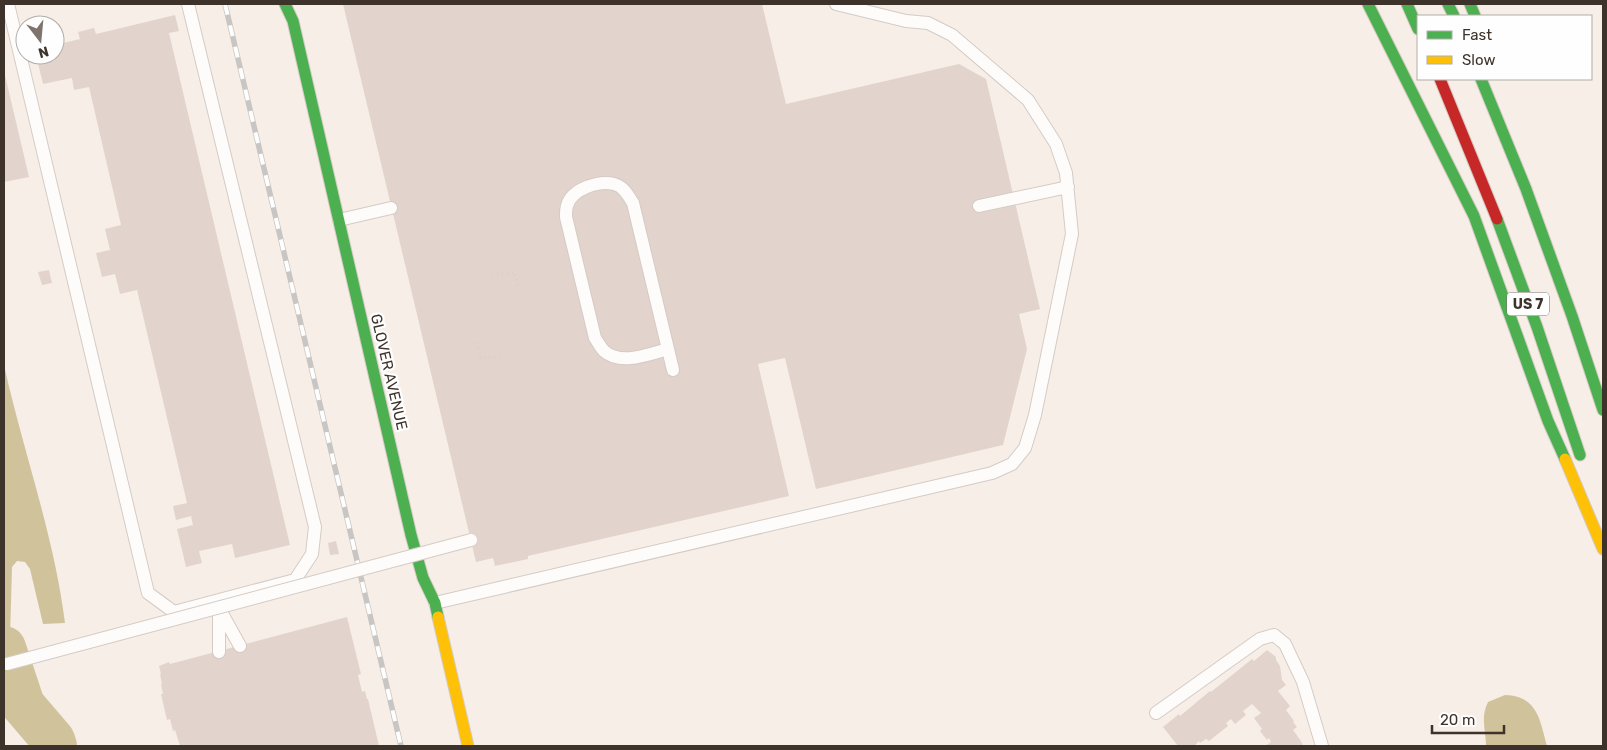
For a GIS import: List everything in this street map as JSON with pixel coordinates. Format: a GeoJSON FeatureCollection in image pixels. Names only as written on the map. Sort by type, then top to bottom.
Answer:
{"type":"FeatureCollection","features":[{"type":"Feature","properties":{"kind":"main road","name":"GLOVER AVENUE"},"geometry":{"type":"LineString","coordinates":[[286,4],[292,21],[412,535],[423,578],[435,603],[468,746]]}},
{"type":"Feature","properties":{"kind":"main road"},"geometry":{"type":"LineString","coordinates":[[1368,4],[1474,216],[1548,420],[1603,549]]}},
{"type":"Feature","properties":{"kind":"main road"},"geometry":{"type":"LineString","coordinates":[[1407,4],[1417,27]]}},
{"type":"Feature","properties":{"kind":"main road","name":"US 7"},"geometry":{"type":"LineString","coordinates":[[1440,80],[1491,202],[1537,327],[1584,469]]}},
{"type":"Feature","properties":{"kind":"main road","name":"US 7"},"geometry":{"type":"LineString","coordinates":[[1481,80],[1526,189],[1572,316],[1603,410]]}},
{"type":"Feature","properties":{"kind":"main road"},"geometry":{"type":"LineString","coordinates":[[1556,238],[1572,316]]}},
{"type":"Feature","properties":{"kind":"main road"},"geometry":{"type":"LineString","coordinates":[[1590,488],[1603,534]]}},
{"type":"Feature","properties":{"kind":"lane"},"geometry":{"type":"LineString","coordinates":[[8,4],[148,592],[174,612],[295,580],[312,554],[315,527],[188,4]]}},
{"type":"Feature","properties":{"kind":"lane"},"geometry":{"type":"LineString","coordinates":[[435,603],[992,473],[1012,464],[1025,448],[1035,415],[1072,234],[1066,173],[1056,144],[1028,100],[952,35],[928,23],[906,21],[836,4]]}},
{"type":"Feature","properties":{"kind":"lane"},"geometry":{"type":"LineString","coordinates":[[668,349],[635,357],[619,358],[604,352],[595,338],[566,218],[567,204],[574,194],[594,184],[614,184],[626,191],[633,203],[668,349],[673,370]]}},
{"type":"Feature","properties":{"kind":"lane"},"geometry":{"type":"LineString","coordinates":[[979,206],[1068,187]]}},
{"type":"Feature","properties":{"kind":"lane"},"geometry":{"type":"LineString","coordinates":[[339,220],[391,208]]}},
{"type":"Feature","properties":{"kind":"lane"},"geometry":{"type":"LineString","coordinates":[[6,665],[471,540]]}},
{"type":"Feature","properties":{"kind":"lane"},"geometry":{"type":"LineString","coordinates":[[219,608],[240,646]]}},
{"type":"Feature","properties":{"kind":"lane"},"geometry":{"type":"LineString","coordinates":[[219,608],[219,652]]}},
{"type":"Feature","properties":{"kind":"lane"},"geometry":{"type":"LineString","coordinates":[[1156,713],[1260,639],[1274,635],[1285,644],[1303,682],[1322,746]]}},
{"type":"Feature","properties":{"kind":"path"},"geometry":{"type":"LineString","coordinates":[[492,275],[514,272],[518,289]]}},
{"type":"Feature","properties":{"kind":"path"},"geometry":{"type":"LineString","coordinates":[[477,343],[480,359],[500,356]]}},
{"type":"Feature","properties":{"kind":"shaded area"},"geometry":{"type":"Polygon","coordinates":[[[4,365],[54,558],[65,623],[43,624],[30,569],[25,562],[17,561],[12,567],[10,638],[4,639],[4,365]]]}},
{"type":"Feature","properties":{"kind":"shaded area"},"geometry":{"type":"Polygon","coordinates":[[[1505,695],[1516,696],[1525,700],[1536,711],[1547,746],[1486,746],[1484,713],[1488,702],[1505,695]]]}},
{"type":"Feature","properties":{"kind":"building"},"geometry":{"type":"Polygon","coordinates":[[[343,4],[762,4],[786,104],[959,64],[986,79],[1040,309],[1019,314],[1027,349],[1003,445],[816,489],[785,358],[758,364],[789,496],[528,556],[528,559],[495,566],[493,558],[476,562],[343,4]]]}},
{"type":"Feature","properties":{"kind":"building"},"geometry":{"type":"Polygon","coordinates":[[[175,15],[179,31],[169,33],[290,545],[235,558],[232,544],[199,551],[202,563],[186,567],[177,529],[193,525],[191,516],[176,520],[173,506],[187,503],[137,290],[120,294],[115,274],[102,277],[96,253],[110,250],[105,229],[121,225],[89,87],[74,90],[72,78],[43,84],[38,65],[65,65],[65,43],[80,39],[78,32],[94,28],[96,34],[175,15]]]}},
{"type":"Feature","properties":{"kind":"building"},"geometry":{"type":"Polygon","coordinates":[[[4,71],[29,177],[4,182],[4,71]]]}},
{"type":"Feature","properties":{"kind":"building"},"geometry":{"type":"Polygon","coordinates":[[[49,270],[52,283],[42,285],[38,272],[49,270]]]}},
{"type":"Feature","properties":{"kind":"building"},"geometry":{"type":"Polygon","coordinates":[[[336,541],[339,554],[330,555],[328,543],[336,541]]]}},
{"type":"Feature","properties":{"kind":"building"},"geometry":{"type":"Polygon","coordinates":[[[347,617],[361,674],[358,675],[362,692],[365,691],[368,699],[379,746],[180,746],[170,719],[167,720],[161,694],[163,694],[159,666],[347,617]]]}},
{"type":"Feature","properties":{"kind":"building"},"geometry":{"type":"Polygon","coordinates":[[[1267,650],[1276,657],[1280,666],[1282,680],[1286,685],[1278,691],[1290,706],[1286,710],[1297,727],[1293,730],[1303,746],[1265,746],[1271,742],[1260,731],[1262,729],[1254,718],[1261,713],[1252,704],[1243,711],[1246,715],[1235,724],[1231,719],[1226,723],[1228,726],[1209,741],[1206,739],[1200,743],[1199,741],[1194,746],[1178,746],[1163,727],[1179,714],[1180,716],[1252,659],[1254,661],[1267,650]]]}},
{"type":"Feature","properties":{"kind":"waterway"},"geometry":{"type":"LineString","coordinates":[[4,648],[23,705],[53,740],[55,746]]}},
{"type":"Feature","properties":{"kind":"railway"},"geometry":{"type":"LineString","coordinates":[[225,4],[401,746]]}},
{"type":"Feature","properties":{"kind":"traffic: fast"},"geometry":{"type":"LineString","coordinates":[[285,4],[293,21],[411,535],[423,578],[435,603],[438,617]]}},
{"type":"Feature","properties":{"kind":"traffic: fast"},"geometry":{"type":"LineString","coordinates":[[1368,4],[1474,216],[1548,421],[1565,459]]}},
{"type":"Feature","properties":{"kind":"traffic: fast"},"geometry":{"type":"LineString","coordinates":[[1407,4],[1417,27]]}},
{"type":"Feature","properties":{"kind":"traffic: fast"},"geometry":{"type":"LineString","coordinates":[[1448,4],[1454,15]]}},
{"type":"Feature","properties":{"kind":"traffic: fast"},"geometry":{"type":"LineString","coordinates":[[1470,4],[1475,15]]}},
{"type":"Feature","properties":{"kind":"traffic: fast"},"geometry":{"type":"LineString","coordinates":[[1481,80],[1526,189],[1572,316],[1603,410]]}},
{"type":"Feature","properties":{"kind":"traffic: fast"},"geometry":{"type":"LineString","coordinates":[[1497,219],[1537,327],[1580,455]]}},
{"type":"Feature","properties":{"kind":"traffic: slow"},"geometry":{"type":"LineString","coordinates":[[1565,459],[1603,549]]}},
{"type":"Feature","properties":{"kind":"traffic: slow"},"geometry":{"type":"LineString","coordinates":[[438,617],[468,746]]}},
{"type":"Feature","properties":{"kind":"traffic: jam"},"geometry":{"type":"LineString","coordinates":[[1440,80],[1497,219]]}}]}
